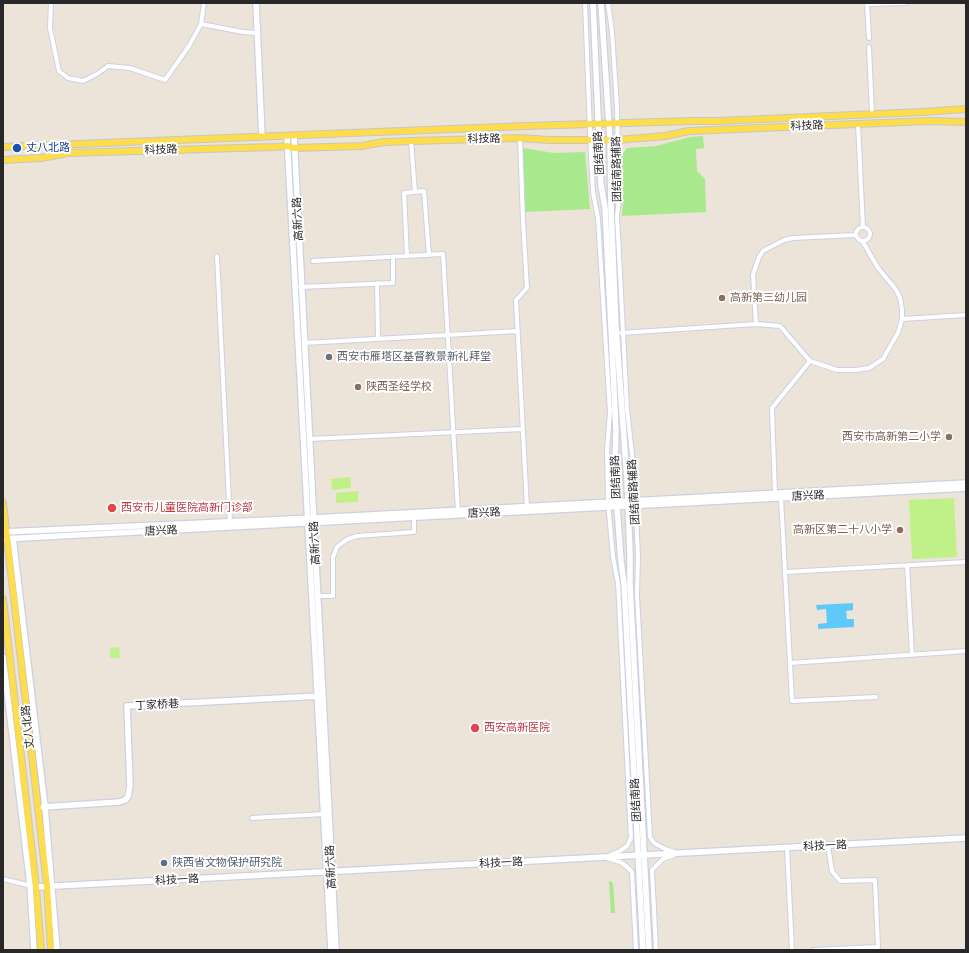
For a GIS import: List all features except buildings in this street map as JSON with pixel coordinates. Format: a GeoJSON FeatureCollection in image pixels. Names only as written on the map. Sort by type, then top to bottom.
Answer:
{"type":"FeatureCollection","features":[{"type":"Feature","properties":{"kind":"main road","name":"科技路"},"geometry":{"type":"LineString","coordinates":[[3,147],[589,124],[718,121],[966,109]]}},
{"type":"Feature","properties":{"kind":"main road","name":"科技路"},"geometry":{"type":"LineString","coordinates":[[3,160],[41,158],[68,153],[362,146],[384,142],[520,138],[617,140],[665,136],[689,131],[928,121],[966,122]]}},
{"type":"Feature","properties":{"kind":"main road","name":"丈八北路"},"geometry":{"type":"LineString","coordinates":[[3,503],[38,807],[49,886],[51,950]]}},
{"type":"Feature","properties":{"kind":"main road","name":"丈八北路"},"geometry":{"type":"LineString","coordinates":[[3,599],[41,950]]}},
{"type":"Feature","properties":{"kind":"street"},"geometry":{"type":"LineString","coordinates":[[51,3],[50,28],[59,71],[68,78],[83,81],[97,74],[108,66],[130,68],[165,80],[189,46],[201,24],[204,3]]}},
{"type":"Feature","properties":{"kind":"street"},"geometry":{"type":"LineString","coordinates":[[256,3],[262,137]]}},
{"type":"Feature","properties":{"kind":"street","name":"团结南路辅路"},"geometry":{"type":"LineString","coordinates":[[586,3],[589,124],[593,192],[598,218],[610,412],[606,450],[613,557],[618,583],[631,838],[627,846],[606,857]]}},
{"type":"Feature","properties":{"kind":"street","name":"团结南路"},"geometry":{"type":"LineString","coordinates":[[593,3],[601,185],[605,208],[610,303],[616,431],[615,461],[617,504],[624,583],[641,855],[649,950]]}},
{"type":"Feature","properties":{"kind":"street","name":"团结南路"},"geometry":{"type":"LineString","coordinates":[[601,3],[610,140],[611,208],[620,333],[628,503],[644,950]]}},
{"type":"Feature","properties":{"kind":"street","name":"团结南路辅路"},"geometry":{"type":"LineString","coordinates":[[608,3],[612,32],[617,124],[619,199],[617,216],[620,333],[626,409],[632,450],[638,556],[636,595],[650,837],[654,843],[665,849],[678,853]]}},
{"type":"Feature","properties":{"kind":"street"},"geometry":{"type":"LineString","coordinates":[[869,38],[867,4],[905,3]]}},
{"type":"Feature","properties":{"kind":"street"},"geometry":{"type":"LineString","coordinates":[[201,24],[243,32],[257,33]]}},
{"type":"Feature","properties":{"kind":"street"},"geometry":{"type":"LineString","coordinates":[[869,47],[872,114]]}},
{"type":"Feature","properties":{"kind":"street"},"geometry":{"type":"LineString","coordinates":[[858,124],[863,227]]}},
{"type":"Feature","properties":{"kind":"street","name":"高新六路"},"geometry":{"type":"LineString","coordinates":[[290,136],[329,872],[331,950]]}},
{"type":"Feature","properties":{"kind":"street"},"geometry":{"type":"LineString","coordinates":[[520,138],[527,288],[516,300],[527,508]]}},
{"type":"Feature","properties":{"kind":"street"},"geometry":{"type":"LineString","coordinates":[[411,141],[415,192]]}},
{"type":"Feature","properties":{"kind":"street"},"geometry":{"type":"LineString","coordinates":[[408,256],[404,193],[415,192],[424,192],[429,255]]}},
{"type":"Feature","properties":{"kind":"street"},"geometry":{"type":"LineString","coordinates":[[855,235],[858,228],[868,228],[870,235],[868,239],[863,242]]}},
{"type":"Feature","properties":{"kind":"street"},"geometry":{"type":"LineString","coordinates":[[620,333],[756,324],[780,326],[810,362],[837,370],[869,368],[883,359],[898,333],[902,319],[900,297],[894,287],[878,268],[863,242],[857,239],[855,235]]}},
{"type":"Feature","properties":{"kind":"street"},"geometry":{"type":"LineString","coordinates":[[756,324],[753,275],[759,257],[763,251],[784,240],[793,238],[855,235]]}},
{"type":"Feature","properties":{"kind":"street"},"geometry":{"type":"LineString","coordinates":[[313,261],[443,254],[452,433],[458,512]]}},
{"type":"Feature","properties":{"kind":"street"},"geometry":{"type":"LineString","coordinates":[[217,256],[230,522]]}},
{"type":"Feature","properties":{"kind":"street"},"geometry":{"type":"LineString","coordinates":[[298,287],[393,283],[393,257]]}},
{"type":"Feature","properties":{"kind":"street"},"geometry":{"type":"LineString","coordinates":[[377,283],[378,339]]}},
{"type":"Feature","properties":{"kind":"street","name":"高新六路"},"geometry":{"type":"LineString","coordinates":[[298,287],[304,343],[309,439],[311,520],[318,596],[324,814],[336,950]]}},
{"type":"Feature","properties":{"kind":"street"},"geometry":{"type":"LineString","coordinates":[[902,319],[966,315]]}},
{"type":"Feature","properties":{"kind":"street"},"geometry":{"type":"LineString","coordinates":[[304,343],[518,331]]}},
{"type":"Feature","properties":{"kind":"street"},"geometry":{"type":"LineString","coordinates":[[810,362],[772,408],[777,496],[785,572],[792,701],[876,696]]}},
{"type":"Feature","properties":{"kind":"street"},"geometry":{"type":"LineString","coordinates":[[309,439],[523,429]]}},
{"type":"Feature","properties":{"kind":"street","name":"唐兴路"},"geometry":{"type":"LineString","coordinates":[[777,496],[966,483]]}},
{"type":"Feature","properties":{"kind":"street","name":"唐兴路"},"geometry":{"type":"LineString","coordinates":[[6,536],[527,508],[966,488]]}},
{"type":"Feature","properties":{"kind":"street","name":"唐兴路"},"geometry":{"type":"LineString","coordinates":[[6,536],[230,522],[414,517],[458,512]]}},
{"type":"Feature","properties":{"kind":"street"},"geometry":{"type":"LineString","coordinates":[[318,596],[333,596],[334,557],[338,547],[342,543],[357,536],[414,532],[414,517]]}},
{"type":"Feature","properties":{"kind":"street"},"geometry":{"type":"LineString","coordinates":[[6,536],[45,807],[49,886],[57,950]]}},
{"type":"Feature","properties":{"kind":"street"},"geometry":{"type":"LineString","coordinates":[[785,572],[966,562]]}},
{"type":"Feature","properties":{"kind":"street"},"geometry":{"type":"LineString","coordinates":[[907,565],[912,654]]}},
{"type":"Feature","properties":{"kind":"street"},"geometry":{"type":"LineString","coordinates":[[790,663],[966,651]]}},
{"type":"Feature","properties":{"kind":"street"},"geometry":{"type":"LineString","coordinates":[[3,657],[33,886],[34,950]]}},
{"type":"Feature","properties":{"kind":"street","name":"丁家桥巷"},"geometry":{"type":"LineString","coordinates":[[38,807],[119,802],[128,797],[130,785],[127,706],[320,696]]}},
{"type":"Feature","properties":{"kind":"street"},"geometry":{"type":"LineString","coordinates":[[252,818],[324,814]]}},
{"type":"Feature","properties":{"kind":"street","name":"科技一路"},"geometry":{"type":"LineString","coordinates":[[33,886],[329,872],[966,838]]}},
{"type":"Feature","properties":{"kind":"street"},"geometry":{"type":"LineString","coordinates":[[814,950],[878,946],[875,880],[840,881],[832,871],[828,846]]}},
{"type":"Feature","properties":{"kind":"street"},"geometry":{"type":"LineString","coordinates":[[787,848],[792,950]]}},
{"type":"Feature","properties":{"kind":"street"},"geometry":{"type":"LineString","coordinates":[[656,950],[652,870],[663,859],[678,853]]}},
{"type":"Feature","properties":{"kind":"street"},"geometry":{"type":"LineString","coordinates":[[606,857],[620,862],[632,872],[636,950]]}},
{"type":"Feature","properties":{"kind":"street"},"geometry":{"type":"LineString","coordinates":[[3,879],[33,886]]}},
{"type":"Feature","properties":{"kind":"green space"},"geometry":{"type":"Polygon","coordinates":[[[703,136],[704,148],[696,149],[697,171],[705,179],[706,212],[622,216],[623,200],[620,157],[627,148],[656,146],[690,137],[703,136]]]}},
{"type":"Feature","properties":{"kind":"green space"},"geometry":{"type":"Polygon","coordinates":[[[523,148],[554,153],[585,152],[590,209],[525,212],[523,148]]]}},
{"type":"Feature","properties":{"kind":"green space"},"geometry":{"type":"Polygon","coordinates":[[[350,477],[351,488],[332,490],[331,479],[350,477]]]}},
{"type":"Feature","properties":{"kind":"green space"},"geometry":{"type":"Polygon","coordinates":[[[358,491],[358,502],[336,503],[336,493],[358,491]]]}},
{"type":"Feature","properties":{"kind":"green space"},"geometry":{"type":"Polygon","coordinates":[[[954,498],[957,557],[912,559],[909,500],[954,498]]]}},
{"type":"Feature","properties":{"kind":"green space"},"geometry":{"type":"Polygon","coordinates":[[[119,647],[120,658],[110,658],[110,648],[119,647]]]}},
{"type":"Feature","properties":{"kind":"green space"},"geometry":{"type":"Polygon","coordinates":[[[609,881],[613,884],[615,913],[611,913],[609,881]]]}},
{"type":"Feature","properties":{"kind":"water"},"geometry":{"type":"Polygon","coordinates":[[[853,603],[853,610],[846,611],[847,619],[854,619],[854,627],[818,629],[818,624],[827,623],[826,609],[817,610],[816,605],[853,603]]]}},
{"type":"Feature","properties":{"kind":"place","name":"丈八北路"},"geometry":{"type":"Point","coordinates":[17,148]}},
{"type":"Feature","properties":{"kind":"place","name":"高新第三幼儿园"},"geometry":{"type":"Point","coordinates":[722,298]}},
{"type":"Feature","properties":{"kind":"place","name":"西安市雁塔区基督教景新礼拜堂"},"geometry":{"type":"Point","coordinates":[329,357]}},
{"type":"Feature","properties":{"kind":"place","name":"陕西圣经学校"},"geometry":{"type":"Point","coordinates":[358,387]}},
{"type":"Feature","properties":{"kind":"place","name":"西安市高新第二小学"},"geometry":{"type":"Point","coordinates":[949,437]}},
{"type":"Feature","properties":{"kind":"place","name":"西安市儿童医院高新门诊部"},"geometry":{"type":"Point","coordinates":[112,508]}},
{"type":"Feature","properties":{"kind":"place","name":"高新区第二十八小学"},"geometry":{"type":"Point","coordinates":[900,530]}},
{"type":"Feature","properties":{"kind":"place","name":"西安高新医院"},"geometry":{"type":"Point","coordinates":[475,728]}},
{"type":"Feature","properties":{"kind":"place","name":"陕西省文物保护研究院"},"geometry":{"type":"Point","coordinates":[164,863]}}]}
